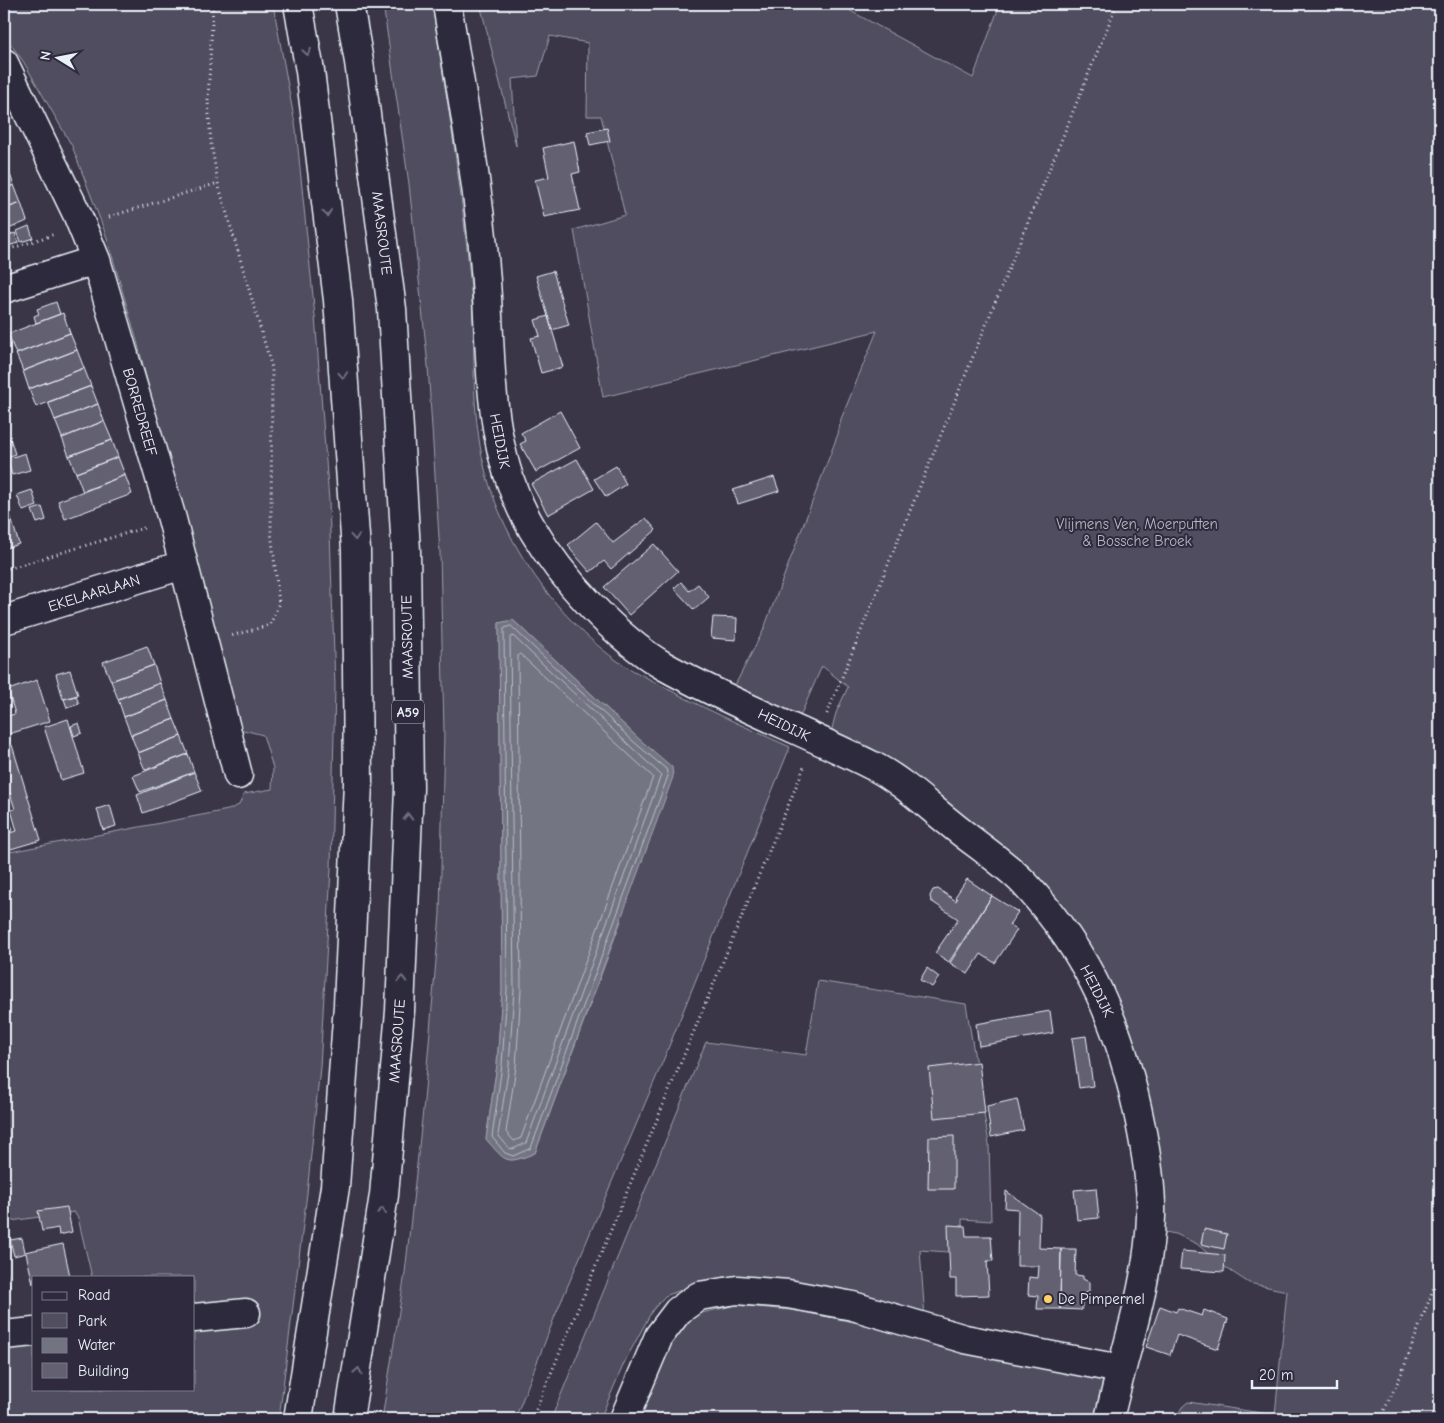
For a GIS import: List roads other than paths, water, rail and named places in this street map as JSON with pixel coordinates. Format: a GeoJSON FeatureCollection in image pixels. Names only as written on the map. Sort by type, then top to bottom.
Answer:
{"type":"FeatureCollection","features":[{"type":"Feature","properties":{"kind":"main road"},"geometry":{"type":"LineString","coordinates":[[298,4],[310,71],[339,319],[356,550],[358,783],[348,1005],[335,1187],[298,1419]]}},
{"type":"Feature","properties":{"kind":"main road","name":"MAASROUTE"},"geometry":{"type":"LineString","coordinates":[[349,4],[361,72],[392,308],[406,551],[410,788],[400,1011],[384,1195],[349,1419]]}},
{"type":"Feature","properties":{"kind":"main road","name":"HEIDIJK"},"geometry":{"type":"LineString","coordinates":[[447,4],[477,190],[485,269],[494,417],[508,480],[533,531],[574,586],[614,629],[661,665],[879,769],[1022,882],[1071,941],[1108,1009],[1130,1073],[1146,1150],[1152,1214],[1144,1280],[1120,1369],[1109,1419]]}},
{"type":"Feature","properties":{"kind":"main road","name":"BORREDREEF"},"geometry":{"type":"LineString","coordinates":[[4,63],[82,226],[96,260],[172,519],[238,775]]}},
{"type":"Feature","properties":{"kind":"main road"},"geometry":{"type":"LineString","coordinates":[[4,289],[96,260]]}},
{"type":"Feature","properties":{"kind":"main road","name":"EKELAARLAAN"},"geometry":{"type":"LineString","coordinates":[[4,620],[183,565]]}},
{"type":"Feature","properties":{"kind":"main road"},"geometry":{"type":"LineString","coordinates":[[624,1419],[659,1336],[678,1311],[699,1296],[737,1290],[788,1294],[853,1306],[966,1339],[1120,1369]]}},
{"type":"Feature","properties":{"kind":"main road"},"geometry":{"type":"LineString","coordinates":[[195,1318],[246,1313]]}},
{"type":"Feature","properties":{"kind":"main road"},"geometry":{"type":"LineString","coordinates":[[4,1335],[32,1332]]}},
{"type":"Feature","properties":{"kind":"water"},"geometry":{"type":"Polygon","coordinates":[[[513,620],[638,738],[672,767],[673,777],[535,1153],[512,1160],[502,1157],[486,1139],[497,1065],[502,990],[499,623],[513,620]]]}},
{"type":"Feature","properties":{"kind":"place","name":"De Pimpernel"},"geometry":{"type":"Point","coordinates":[1048,1299]}},
{"type":"Feature","properties":{"kind":"park label","name":"Vlijmens Ven, Moerputten & Bossche Broek"},"geometry":{"type":"Point","coordinates":[1137,532]}}]}
